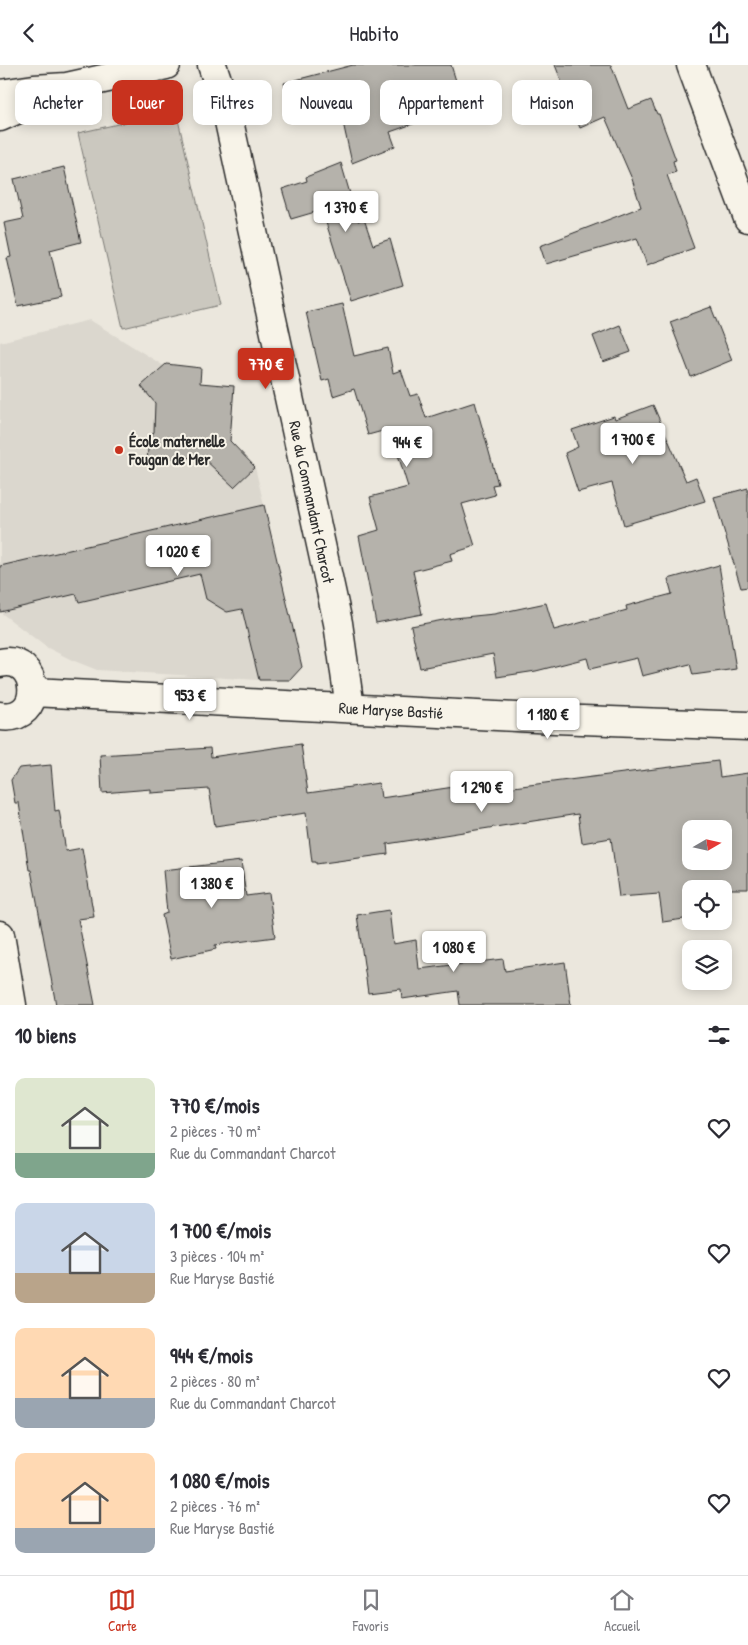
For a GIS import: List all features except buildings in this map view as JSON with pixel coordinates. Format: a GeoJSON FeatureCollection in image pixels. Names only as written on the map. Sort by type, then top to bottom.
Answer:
{"type":"FeatureCollection","features":[{"type":"Feature","properties":{"kind":"street"},"geometry":{"type":"LineString","coordinates":[[98,80],[166,65]]}},
{"type":"Feature","properties":{"kind":"street","name":"Rue du Commandant Charcot"},"geometry":{"type":"LineString","coordinates":[[212,65],[225,103],[306,472],[338,623],[350,707]]}},
{"type":"Feature","properties":{"kind":"street"},"geometry":{"type":"LineString","coordinates":[[691,65],[748,218]]}},
{"type":"Feature","properties":{"kind":"street"},"geometry":{"type":"LineString","coordinates":[[0,95],[15,92]]}},
{"type":"Feature","properties":{"kind":"street"},"geometry":{"type":"LineString","coordinates":[[0,117],[15,110]]}},
{"type":"Feature","properties":{"kind":"street"},"geometry":{"type":"LineString","coordinates":[[0,663],[20,666],[27,672],[32,680],[33,692],[27,707],[19,713],[10,716],[0,716]]}},
{"type":"Feature","properties":{"kind":"street","name":"Rue Maryse Bastié"},"geometry":{"type":"LineString","coordinates":[[33,692],[555,719],[748,726]]}},
{"type":"Feature","properties":{"kind":"street"},"geometry":{"type":"LineString","coordinates":[[0,935],[12,1005]]}},
{"type":"Feature","properties":{"kind":"shaded area"},"geometry":{"type":"Polygon","coordinates":[[[114,125],[179,125],[221,305],[123,328],[78,133],[114,125]]]}},
{"type":"Feature","properties":{"kind":"shaded area"},"geometry":{"type":"Polygon","coordinates":[[[90,320],[164,366],[192,398],[195,367],[201,368],[200,383],[234,386],[231,418],[214,432],[255,467],[302,667],[290,680],[259,680],[97,670],[46,647],[0,612],[0,342],[90,320]]]}},
{"type":"Feature","properties":{"kind":"place","name":"École maternelle Fougan de Mer"},"geometry":{"type":"Point","coordinates":[119,450]}}]}
